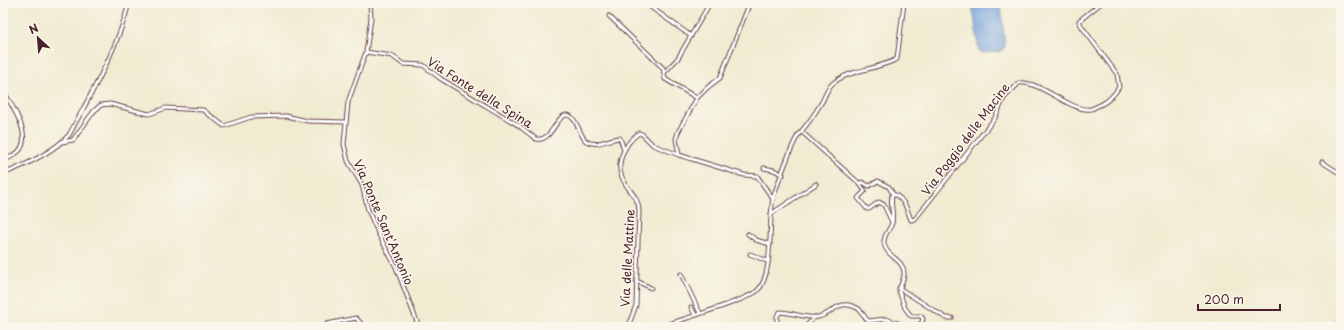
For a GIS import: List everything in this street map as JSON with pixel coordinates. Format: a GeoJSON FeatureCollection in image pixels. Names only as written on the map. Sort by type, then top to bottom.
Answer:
{"type":"FeatureCollection","features":[{"type":"Feature","properties":{"kind":"street"},"geometry":{"type":"LineString","coordinates":[[3,174],[30,162],[62,142],[69,135],[101,72],[110,59],[122,28],[129,3]]}},
{"type":"Feature","properties":{"kind":"street"},"geometry":{"type":"LineString","coordinates":[[366,52],[371,18],[370,3]]}},
{"type":"Feature","properties":{"kind":"street"},"geometry":{"type":"LineString","coordinates":[[646,3],[691,36]]}},
{"type":"Feature","properties":{"kind":"street"},"geometry":{"type":"LineString","coordinates":[[664,73],[678,58],[710,3]]}},
{"type":"Feature","properties":{"kind":"street"},"geometry":{"type":"LineString","coordinates":[[660,327],[752,295],[763,284],[770,244],[773,199],[795,142],[822,102],[826,91],[833,83],[849,75],[890,63],[897,59],[904,3]]}},
{"type":"Feature","properties":{"kind":"street","name":"Via Poggio delle Macine"},"geometry":{"type":"LineString","coordinates":[[860,184],[862,182],[869,186],[878,181],[889,187],[893,194],[898,196],[909,210],[911,220],[915,219],[995,118],[1004,98],[1019,83],[1034,86],[1077,107],[1087,110],[1111,98],[1119,87],[1117,74],[1079,21],[1102,3]]}},
{"type":"Feature","properties":{"kind":"street"},"geometry":{"type":"LineString","coordinates":[[750,4],[720,78],[697,98],[678,132],[676,139],[679,154],[744,175],[757,176],[773,199]]}},
{"type":"Feature","properties":{"kind":"street"},"geometry":{"type":"LineString","coordinates":[[609,16],[663,68],[665,79],[697,98]]}},
{"type":"Feature","properties":{"kind":"street","name":"Via Ponte Sant'Antonio"},"geometry":{"type":"LineString","coordinates":[[366,52],[348,102],[344,144],[348,161],[362,186],[371,216],[396,267],[419,327]]}},
{"type":"Feature","properties":{"kind":"street","name":"Via Fonte della Spina"},"geometry":{"type":"LineString","coordinates":[[366,52],[392,56],[404,64],[423,65],[441,79],[518,125],[536,139],[548,135],[564,116],[568,115],[572,117],[581,135],[586,140],[592,143],[599,143],[620,138],[624,150]]}},
{"type":"Feature","properties":{"kind":"street"},"geometry":{"type":"LineString","coordinates":[[3,90],[22,129],[24,139],[19,151],[3,162]]}},
{"type":"Feature","properties":{"kind":"street"},"geometry":{"type":"LineString","coordinates":[[62,142],[73,140],[97,108],[101,105],[110,104],[149,114],[166,108],[203,110],[224,126],[251,117],[265,116],[286,116],[308,121],[346,122]]}},
{"type":"Feature","properties":{"kind":"street"},"geometry":{"type":"LineString","coordinates":[[802,132],[860,184],[865,191],[858,198],[864,206],[869,209],[879,202],[884,205],[892,222]]}},
{"type":"Feature","properties":{"kind":"street","name":"Via delle Mattine"},"geometry":{"type":"LineString","coordinates":[[628,327],[636,305],[639,201],[622,178],[620,167],[624,150],[633,137],[639,133],[653,145],[679,154]]}},
{"type":"Feature","properties":{"kind":"street"},"geometry":{"type":"LineString","coordinates":[[1322,162],[1341,174]]}},
{"type":"Feature","properties":{"kind":"street"},"geometry":{"type":"LineString","coordinates":[[764,168],[774,170],[783,175]]}},
{"type":"Feature","properties":{"kind":"street"},"geometry":{"type":"LineString","coordinates":[[771,214],[816,184]]}},
{"type":"Feature","properties":{"kind":"street"},"geometry":{"type":"LineString","coordinates":[[777,327],[777,316],[780,312],[815,317],[820,316],[838,306],[849,306],[859,309],[868,321],[886,319],[910,327],[921,324],[923,319],[921,316],[913,317],[909,314],[901,297],[899,288],[904,278],[904,269],[900,262],[886,248],[884,242],[894,214],[891,198],[893,194]]}},
{"type":"Feature","properties":{"kind":"street"},"geometry":{"type":"LineString","coordinates":[[748,234],[756,240],[770,244]]}},
{"type":"Feature","properties":{"kind":"street"},"geometry":{"type":"LineString","coordinates":[[750,254],[767,261]]}},
{"type":"Feature","properties":{"kind":"street"},"geometry":{"type":"LineString","coordinates":[[681,274],[700,313]]}},
{"type":"Feature","properties":{"kind":"street"},"geometry":{"type":"LineString","coordinates":[[636,282],[651,288]]}},
{"type":"Feature","properties":{"kind":"street"},"geometry":{"type":"LineString","coordinates":[[899,288],[946,318],[952,318]]}},
{"type":"Feature","properties":{"kind":"street"},"geometry":{"type":"LineString","coordinates":[[691,307],[695,314]]}},
{"type":"Feature","properties":{"kind":"street"},"geometry":{"type":"LineString","coordinates":[[805,327],[815,317]]}},
{"type":"Feature","properties":{"kind":"street"},"geometry":{"type":"LineString","coordinates":[[327,324],[356,318],[364,327]]}},
{"type":"Feature","properties":{"kind":"street"},"geometry":{"type":"LineString","coordinates":[[1336,327],[1341,320]]}},
{"type":"Feature","properties":{"kind":"water"},"geometry":{"type":"Polygon","coordinates":[[[972,3],[1001,3],[1005,47],[1001,51],[979,52],[972,3]]]}}]}
